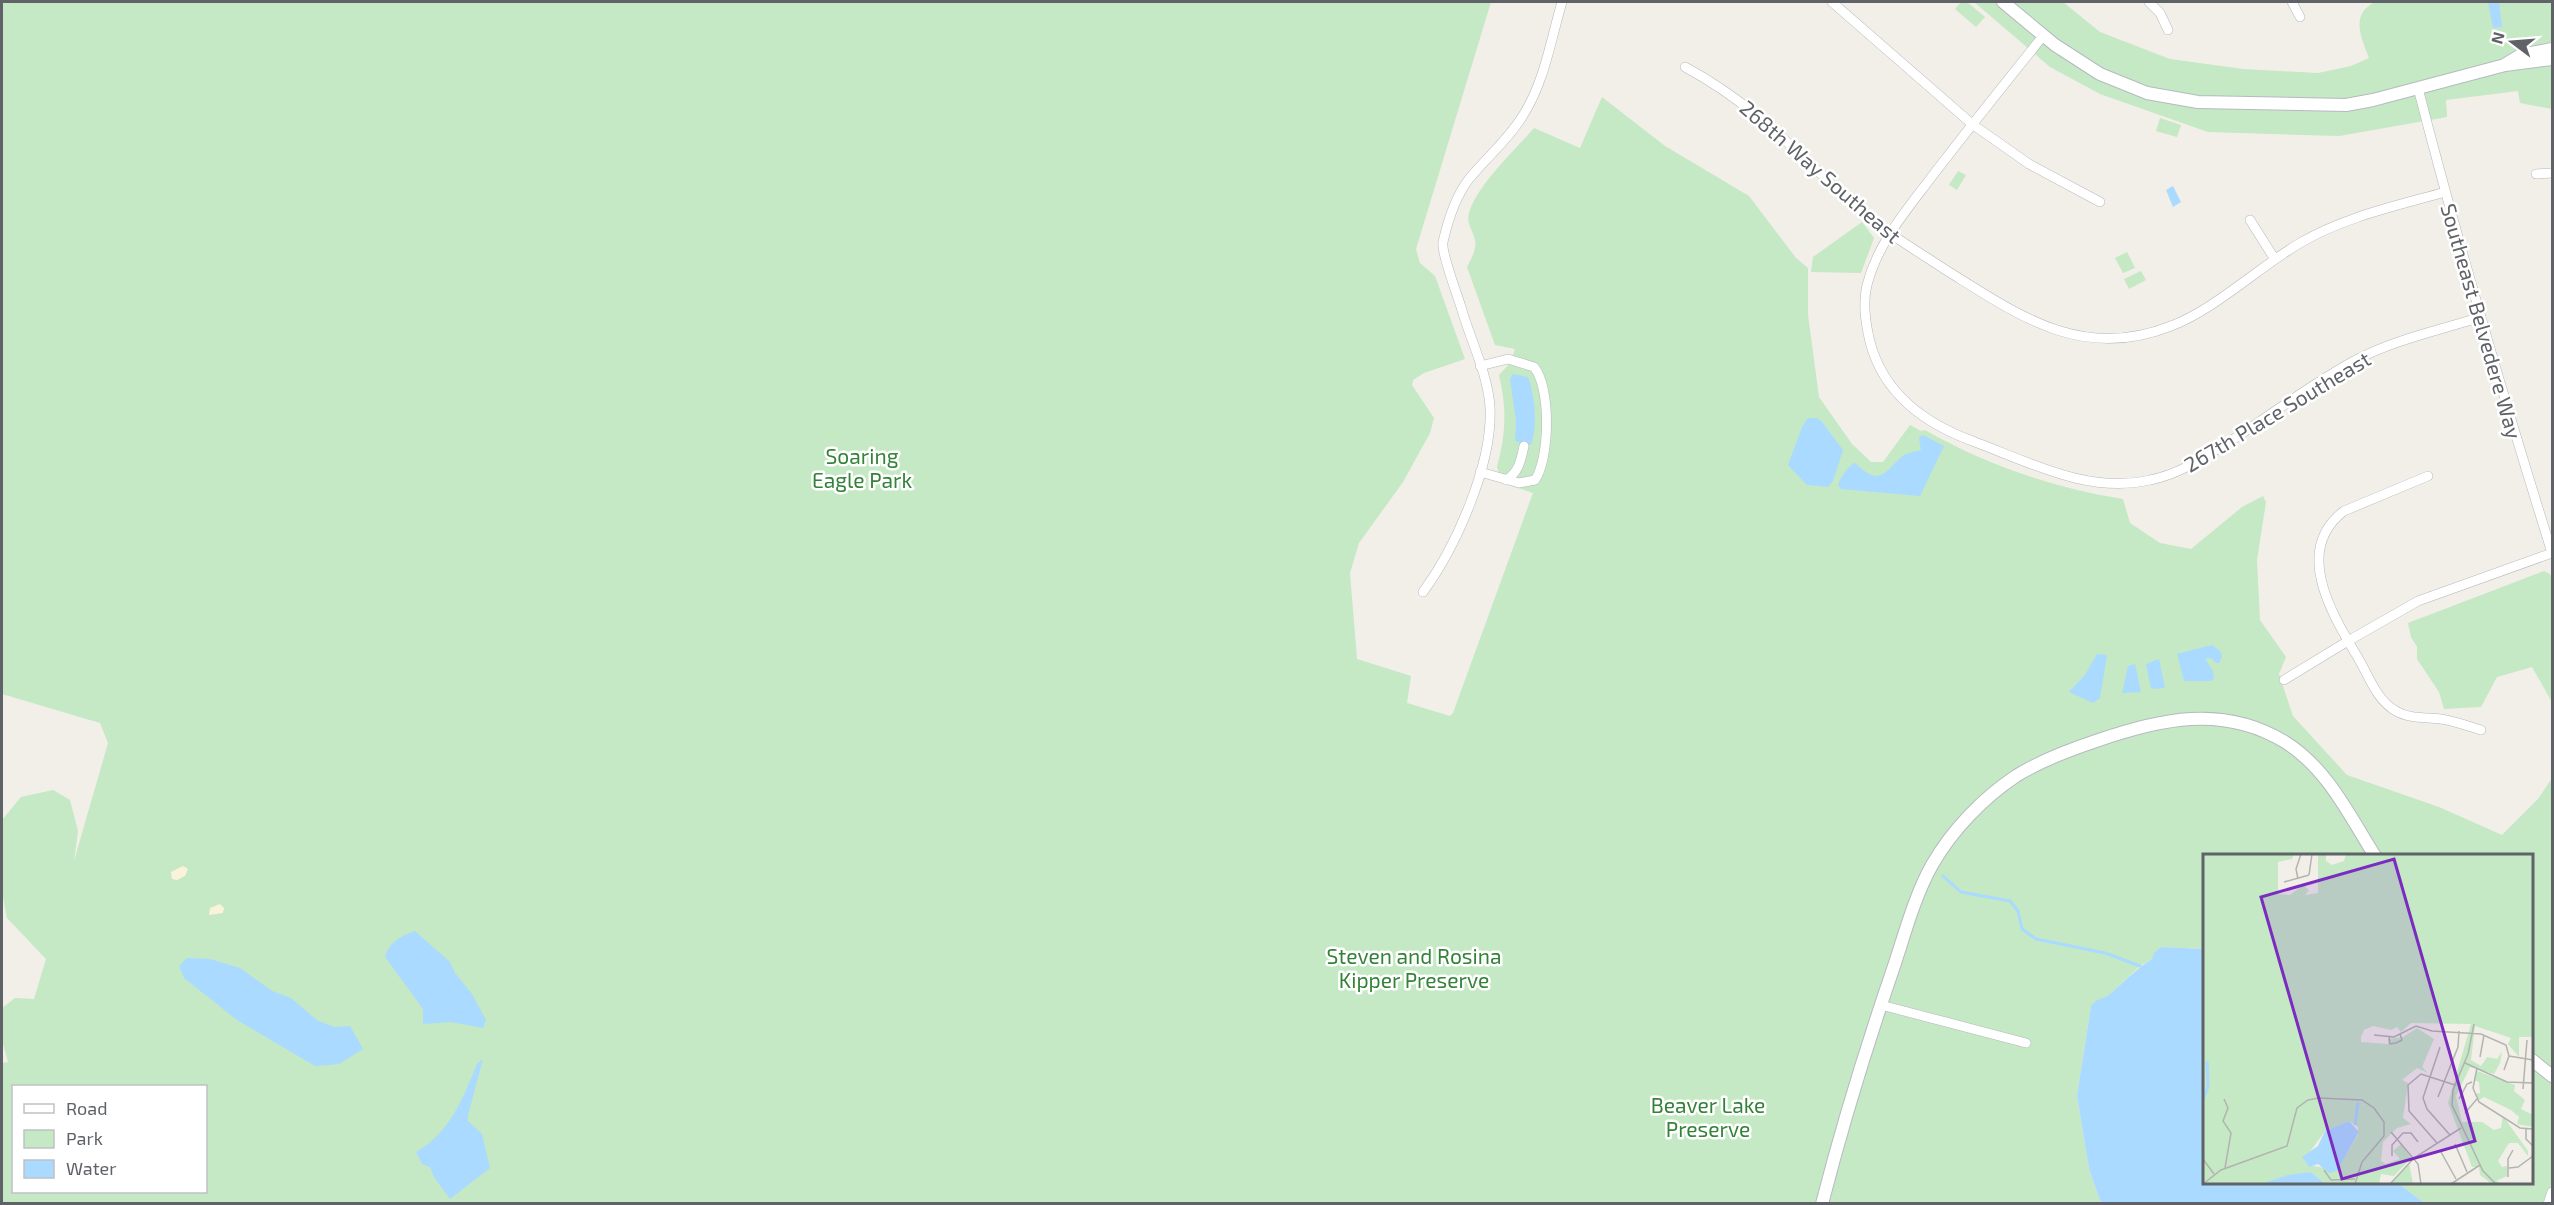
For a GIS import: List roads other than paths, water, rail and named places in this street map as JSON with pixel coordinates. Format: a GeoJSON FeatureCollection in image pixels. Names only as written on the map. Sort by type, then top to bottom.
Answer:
{"type":"FeatureCollection","features":[{"type":"Feature","properties":{"kind":"street"},"geometry":{"type":"LineString","coordinates":[[1423,592],[1441,567],[1461,524],[1480,472],[1490,429],[1490,405],[1443,245],[1458,196],[1469,179],[1508,137],[1523,116],[1536,91],[1562,2]]}},
{"type":"Feature","properties":{"kind":"street"},"geometry":{"type":"LineString","coordinates":[[1832,2],[1972,124],[2029,164],[2100,202]]}},
{"type":"Feature","properties":{"kind":"street"},"geometry":{"type":"LineString","coordinates":[[2003,2],[2077,61],[2125,86],[2167,98],[2198,102],[2346,105],[2505,65],[2553,58]]}},
{"type":"Feature","properties":{"kind":"street"},"geometry":{"type":"LineString","coordinates":[[2149,2],[2160,13],[2168,30]]}},
{"type":"Feature","properties":{"kind":"street"},"geometry":{"type":"LineString","coordinates":[[2292,2],[2300,17]]}},
{"type":"Feature","properties":{"kind":"street"},"geometry":{"type":"LineString","coordinates":[[1889,234],[1972,124],[2043,36]]}},
{"type":"Feature","properties":{"kind":"street"},"geometry":{"type":"LineString","coordinates":[[2505,65],[2521,55],[2553,49]]}},
{"type":"Feature","properties":{"kind":"street","name":"268th Way Southeast"},"geometry":{"type":"LineString","coordinates":[[1685,67],[1729,93],[1762,118],[1857,208],[1889,234],[2032,322],[2048,329],[2091,337],[2131,337],[2170,327],[2192,317],[2274,258],[2335,224],[2445,192]]}},
{"type":"Feature","properties":{"kind":"street","name":"Southeast Belvedere Way"},"geometry":{"type":"LineString","coordinates":[[2418,88],[2481,317],[2553,553]]}},
{"type":"Feature","properties":{"kind":"street"},"geometry":{"type":"LineString","coordinates":[[2536,174],[2553,173]]}},
{"type":"Feature","properties":{"kind":"street"},"geometry":{"type":"LineString","coordinates":[[2250,220],[2274,258]]}},
{"type":"Feature","properties":{"kind":"street","name":"267th Place Southeast"},"geometry":{"type":"LineString","coordinates":[[1889,234],[1872,268],[1866,287],[1864,308],[1874,357],[1889,384],[1913,411],[1950,433],[2082,481],[2114,485],[2149,481],[2182,470],[2354,361],[2481,317]]}},
{"type":"Feature","properties":{"kind":"street"},"geometry":{"type":"LineString","coordinates":[[1480,366],[1508,359],[1534,367],[1541,380],[1546,422],[1541,466],[1535,480],[1519,483],[1480,472]]}},
{"type":"Feature","properties":{"kind":"street"},"geometry":{"type":"LineString","coordinates":[[1506,480],[1514,476],[1520,467],[1524,446]]}},
{"type":"Feature","properties":{"kind":"street"},"geometry":{"type":"LineString","coordinates":[[2428,476],[2344,511],[2334,518],[2328,527],[2320,554],[2321,586],[2326,600],[2382,700],[2396,712],[2455,722],[2481,730]]}},
{"type":"Feature","properties":{"kind":"street"},"geometry":{"type":"LineString","coordinates":[[2284,680],[2348,640],[2418,602],[2553,553]]}},
{"type":"Feature","properties":{"kind":"street"},"geometry":{"type":"LineString","coordinates":[[1822,1203],[1881,1005],[1906,930],[1932,866],[1958,829],[2003,786],[2038,764],[2122,732],[2162,721],[2193,718],[2220,720],[2262,731],[2300,753],[2330,784],[2374,854]]}},
{"type":"Feature","properties":{"kind":"street"},"geometry":{"type":"LineString","coordinates":[[1881,1005],[2026,1042]]}},
{"type":"Feature","properties":{"kind":"street"},"geometry":{"type":"LineString","coordinates":[[2533,1061],[2553,1076]]}},
{"type":"Feature","properties":{"kind":"street"},"geometry":{"type":"LineString","coordinates":[[2548,1203],[2553,1192]]}},
{"type":"Feature","properties":{"kind":"water"},"geometry":{"type":"Polygon","coordinates":[[[2488,2],[2499,2],[2502,27],[2493,28],[2488,2]]]}},
{"type":"Feature","properties":{"kind":"water"},"geometry":{"type":"Polygon","coordinates":[[[2173,186],[2181,202],[2173,207],[2166,190],[2173,186]]]}},
{"type":"Feature","properties":{"kind":"water"},"geometry":{"type":"Polygon","coordinates":[[[1513,374],[1528,377],[1530,384],[1535,420],[1531,445],[1515,441],[1516,421],[1510,379],[1513,374]]]}},
{"type":"Feature","properties":{"kind":"water"},"geometry":{"type":"Polygon","coordinates":[[[1808,418],[1817,418],[1822,422],[1843,450],[1833,481],[1828,487],[1807,485],[1788,465],[1802,427],[1808,418]]]}},
{"type":"Feature","properties":{"kind":"water"},"geometry":{"type":"Polygon","coordinates":[[[1923,435],[1944,446],[1920,496],[1841,489],[1838,485],[1845,472],[1855,463],[1874,476],[1883,474],[1904,455],[1921,450],[1919,438],[1923,435]]]}},
{"type":"Feature","properties":{"kind":"water"},"geometry":{"type":"Polygon","coordinates":[[[2212,645],[2221,652],[2222,657],[2219,663],[2211,658],[2205,659],[2213,671],[2214,678],[2211,681],[2184,681],[2177,654],[2212,645]]]}},
{"type":"Feature","properties":{"kind":"water"},"geometry":{"type":"Polygon","coordinates":[[[2097,654],[2107,655],[2100,698],[2093,703],[2069,692],[2085,675],[2097,654]]]}},
{"type":"Feature","properties":{"kind":"water"},"geometry":{"type":"Polygon","coordinates":[[[2159,659],[2165,688],[2151,689],[2146,664],[2159,659]]]}},
{"type":"Feature","properties":{"kind":"water"},"geometry":{"type":"Polygon","coordinates":[[[2135,664],[2141,692],[2122,693],[2128,666],[2135,664]]]}},
{"type":"Feature","properties":{"kind":"water"},"geometry":{"type":"Polygon","coordinates":[[[415,931],[450,962],[455,973],[472,994],[486,1020],[483,1028],[451,1022],[423,1024],[423,1009],[385,957],[389,947],[396,940],[415,931]]]}},
{"type":"Feature","properties":{"kind":"water"},"geometry":{"type":"Polygon","coordinates":[[[2161,947],[2203,949],[2203,1184],[2399,1184],[2424,1203],[2101,1203],[2089,1169],[2077,1096],[2091,1006],[2095,1001],[2109,995],[2152,959],[2154,953],[2161,947]]]}},
{"type":"Feature","properties":{"kind":"water"},"geometry":{"type":"Polygon","coordinates":[[[187,958],[210,959],[240,968],[272,991],[291,998],[318,1021],[335,1027],[350,1026],[363,1049],[339,1064],[315,1066],[237,1020],[184,978],[179,966],[187,958]]]}},
{"type":"Feature","properties":{"kind":"water"},"geometry":{"type":"Polygon","coordinates":[[[483,1059],[468,1121],[482,1134],[490,1168],[450,1199],[434,1177],[430,1167],[422,1164],[416,1152],[428,1144],[447,1125],[461,1102],[477,1064],[483,1059]]]}},
{"type":"Feature","properties":{"kind":"waterway"},"geometry":{"type":"LineString","coordinates":[[1943,876],[1961,892],[2010,901],[2018,911],[2022,929],[2036,939],[2105,953],[2140,966]]}},
{"type":"Feature","properties":{"kind":"park label","name":"Soaring Eagle Park"},"geometry":{"type":"Point","coordinates":[862,467]}},
{"type":"Feature","properties":{"kind":"park label","name":"Steven and Rosina Kipper Preserve"},"geometry":{"type":"Point","coordinates":[1414,967]}},
{"type":"Feature","properties":{"kind":"park label","name":"Beaver Lake Preserve"},"geometry":{"type":"Point","coordinates":[1708,1116]}}]}
